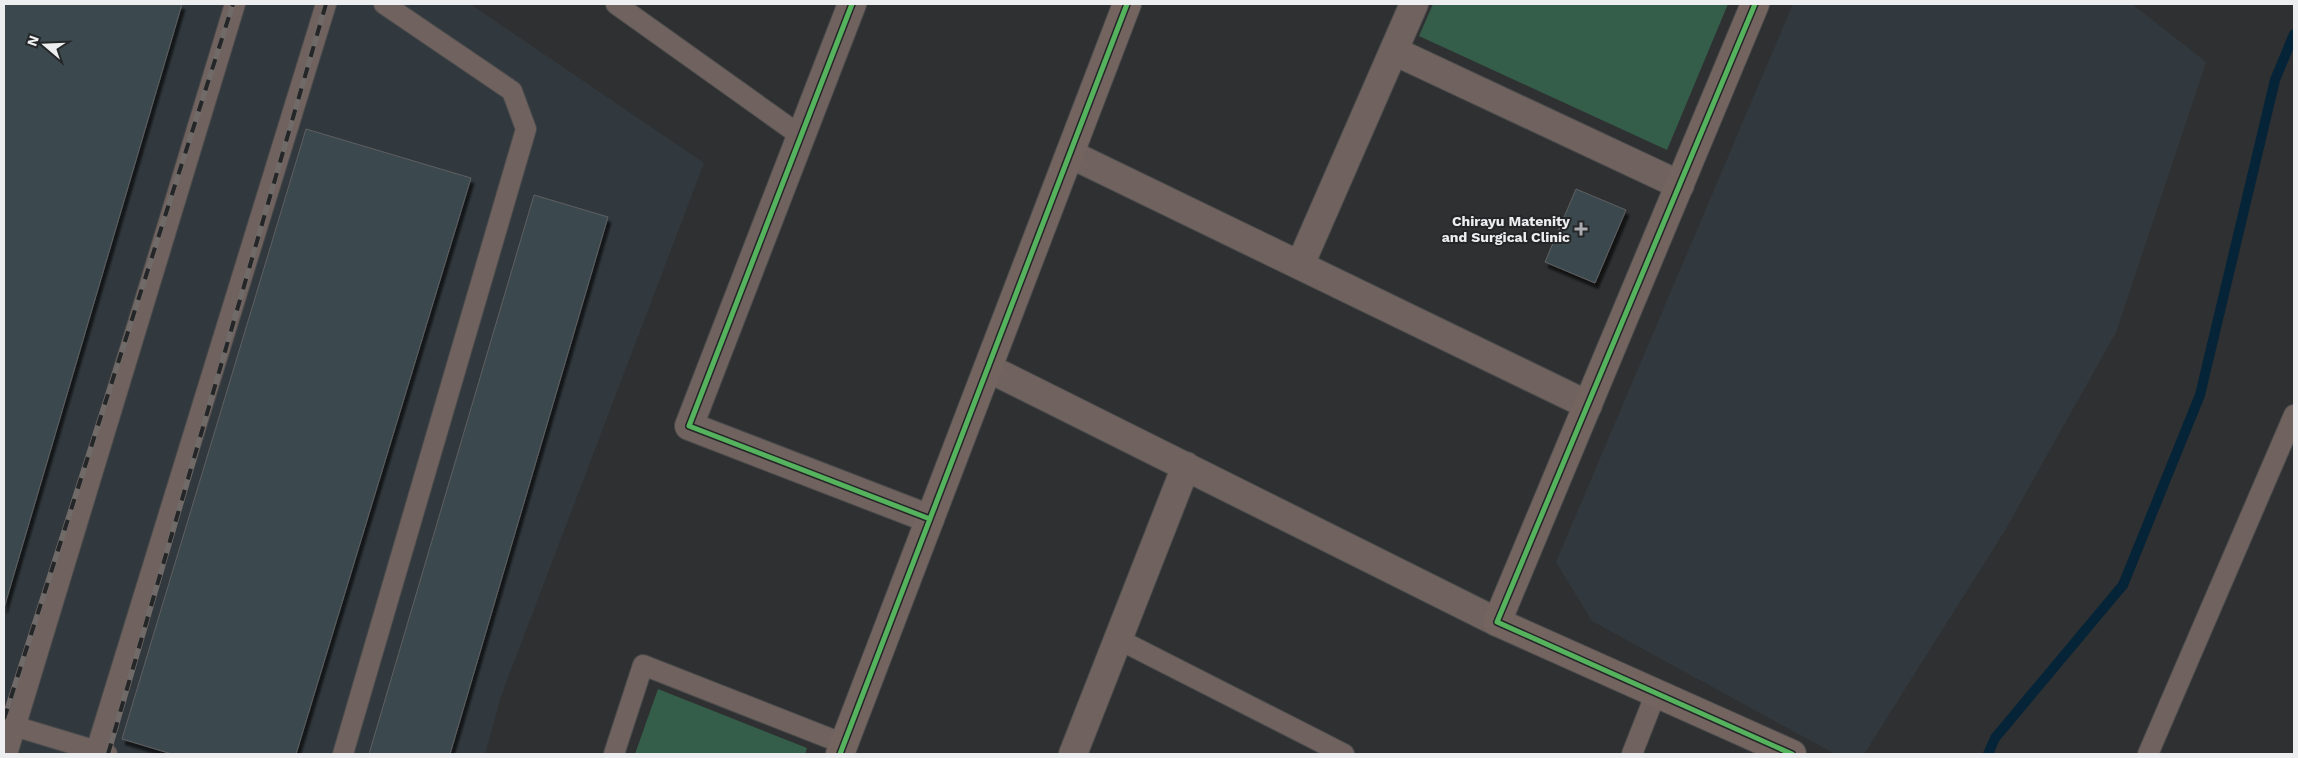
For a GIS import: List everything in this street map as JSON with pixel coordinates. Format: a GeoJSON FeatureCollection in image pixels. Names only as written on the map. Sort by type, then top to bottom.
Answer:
{"type":"FeatureCollection","features":[{"type":"Feature","properties":{"kind":"street"},"geometry":{"type":"LineString","coordinates":[[852,4],[689,426],[930,519]]}},
{"type":"Feature","properties":{"kind":"street"},"geometry":{"type":"LineString","coordinates":[[842,749],[1127,4]]}},
{"type":"Feature","properties":{"kind":"street"},"geometry":{"type":"LineString","coordinates":[[1300,266],[1414,4]]}},
{"type":"Feature","properties":{"kind":"street"},"geometry":{"type":"LineString","coordinates":[[1497,622],[1755,4]]}},
{"type":"Feature","properties":{"kind":"street"},"geometry":{"type":"LineString","coordinates":[[1394,51],[1680,185]]}},
{"type":"Feature","properties":{"kind":"street"},"geometry":{"type":"LineString","coordinates":[[1070,154],[1588,405]]}},
{"type":"Feature","properties":{"kind":"street"},"geometry":{"type":"LineString","coordinates":[[988,368],[1497,622],[1792,754]]}},
{"type":"Feature","properties":{"kind":"street"},"geometry":{"type":"LineString","coordinates":[[1073,754],[1186,466]]}},
{"type":"Feature","properties":{"kind":"lane"},"geometry":{"type":"LineString","coordinates":[[7,754],[10,726],[235,4]]}},
{"type":"Feature","properties":{"kind":"lane"},"geometry":{"type":"LineString","coordinates":[[10,726],[100,753],[326,4]]}},
{"type":"Feature","properties":{"kind":"lane"},"geometry":{"type":"LineString","coordinates":[[343,754],[526,129],[512,91],[384,4]]}},
{"type":"Feature","properties":{"kind":"lane"},"geometry":{"type":"LineString","coordinates":[[616,4],[640,11],[801,136]]}},
{"type":"Feature","properties":{"kind":"lane"},"geometry":{"type":"LineString","coordinates":[[2148,754],[2294,415]]}},
{"type":"Feature","properties":{"kind":"lane"},"geometry":{"type":"LineString","coordinates":[[1118,639],[1344,754]]}},
{"type":"Feature","properties":{"kind":"lane"},"geometry":{"type":"LineString","coordinates":[[614,754],[643,665],[842,749]]}},
{"type":"Feature","properties":{"kind":"lane"},"geometry":{"type":"LineString","coordinates":[[1632,754],[1656,693]]}},
{"type":"Feature","properties":{"kind":"shaded area"},"geometry":{"type":"Polygon","coordinates":[[[4,4],[470,4],[704,163],[501,696],[485,754],[4,754],[4,4]]]}},
{"type":"Feature","properties":{"kind":"shaded area"},"geometry":{"type":"Polygon","coordinates":[[[1793,4],[2132,4],[2206,62],[2116,332],[2004,532],[1864,754],[1835,754],[1592,621],[1556,562],[1793,4]]]}},
{"type":"Feature","properties":{"kind":"green space"},"geometry":{"type":"Polygon","coordinates":[[[1433,4],[1728,4],[1667,150],[1419,36],[1433,4]]]}},
{"type":"Feature","properties":{"kind":"green space"},"geometry":{"type":"Polygon","coordinates":[[[658,689],[807,748],[805,754],[635,754],[658,689]]]}},
{"type":"Feature","properties":{"kind":"building"},"geometry":{"type":"Polygon","coordinates":[[[4,4],[182,4],[4,608],[4,4]]]}},
{"type":"Feature","properties":{"kind":"building"},"geometry":{"type":"Polygon","coordinates":[[[306,129],[471,178],[296,754],[172,754],[122,739],[306,129]]]}},
{"type":"Feature","properties":{"kind":"building"},"geometry":{"type":"Polygon","coordinates":[[[1576,189],[1626,210],[1595,283],[1545,262],[1576,189]]]}},
{"type":"Feature","properties":{"kind":"building"},"geometry":{"type":"Polygon","coordinates":[[[534,195],[608,217],[450,754],[369,754],[534,195]]]}},
{"type":"Feature","properties":{"kind":"waterway"},"geometry":{"type":"LineString","coordinates":[[1988,754],[1995,738],[2123,585],[2200,395],[2275,80],[2294,34]]}},
{"type":"Feature","properties":{"kind":"railway"},"geometry":{"type":"LineString","coordinates":[[4,719],[233,4]]}},
{"type":"Feature","properties":{"kind":"railway"},"geometry":{"type":"LineString","coordinates":[[108,754],[326,4]]}},
{"type":"Feature","properties":{"kind":"cycle path"},"geometry":{"type":"LineString","coordinates":[[852,4],[689,426],[930,519]]}},
{"type":"Feature","properties":{"kind":"cycle path"},"geometry":{"type":"LineString","coordinates":[[840,754],[1127,4]]}},
{"type":"Feature","properties":{"kind":"cycle path"},"geometry":{"type":"LineString","coordinates":[[1755,4],[1497,622],[1792,754]]}},
{"type":"Feature","properties":{"kind":"place","name":"Chirayu Matenity and Surgical Clinic"},"geometry":{"type":"Point","coordinates":[1581,229]}}]}
